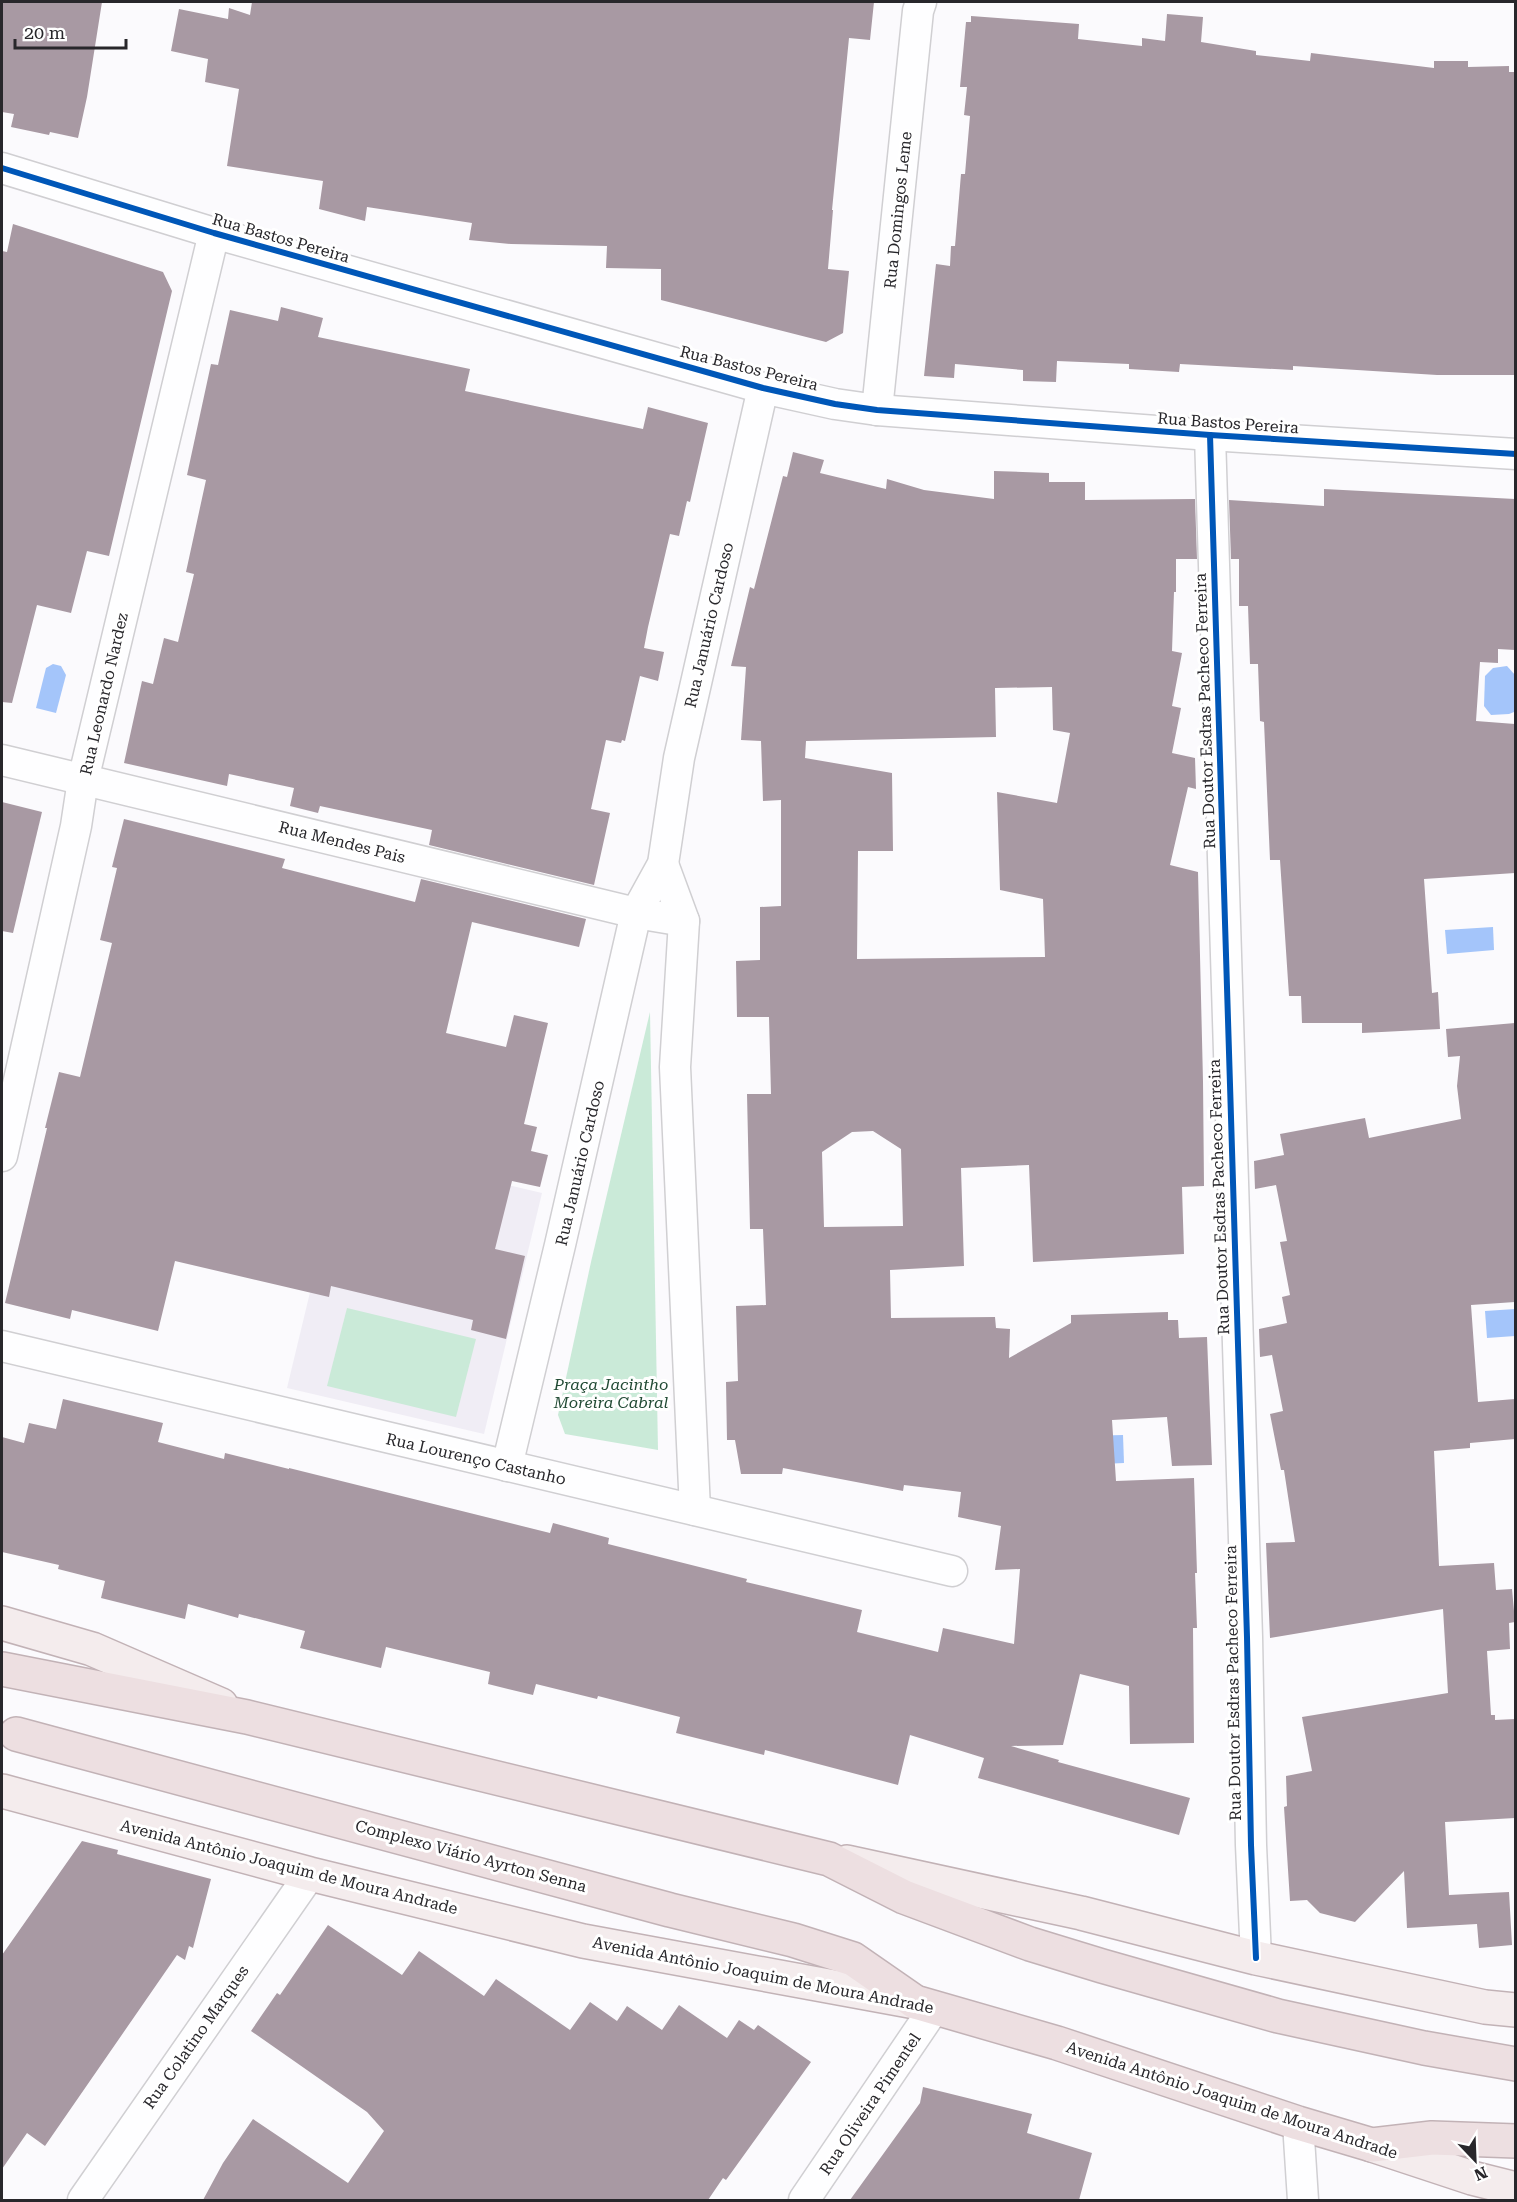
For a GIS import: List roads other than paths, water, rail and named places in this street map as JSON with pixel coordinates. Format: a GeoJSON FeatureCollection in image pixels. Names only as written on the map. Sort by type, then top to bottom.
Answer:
{"type":"FeatureCollection","features":[{"type":"Feature","properties":{"kind":"highway"},"geometry":{"type":"LineString","coordinates":[[2,1670],[247,1717],[829,1859],[904,1897],[1030,1944],[1102,1966],[1278,2016],[1424,2048],[1515,2064]]}},
{"type":"Feature","properties":{"kind":"highway","name":"Complexo Viário Ayrton Senna"},"geometry":{"type":"LineString","coordinates":[[16,1734],[658,1907],[793,1940],[853,1959],[925,2004]]}},
{"type":"Feature","properties":{"kind":"highway","name":"Avenida Antônio Joaquim de Moura Andrade"},"geometry":{"type":"LineString","coordinates":[[925,2004],[1057,2043],[1298,2123],[1372,2145]]}},
{"type":"Feature","properties":{"kind":"highway"},"geometry":{"type":"LineString","coordinates":[[1372,2145],[1432,2138],[1515,2140]]}},
{"type":"Feature","properties":{"kind":"main road"},"geometry":{"type":"LineString","coordinates":[[2,1623],[92,1649],[247,1717]]}},
{"type":"Feature","properties":{"kind":"main road","name":"Avenida Antônio Joaquim de Moura Andrade"},"geometry":{"type":"LineString","coordinates":[[2,1791],[310,1874],[583,1941],[925,2004]]}},
{"type":"Feature","properties":{"kind":"main road"},"geometry":{"type":"LineString","coordinates":[[829,1859],[1082,1913],[1256,1958],[1485,2007],[1515,2010]]}},
{"type":"Feature","properties":{"kind":"main road","name":"Avenida Antônio Joaquim de Moura Andrade"},"geometry":{"type":"LineString","coordinates":[[1372,2145],[1462,2175],[1515,2189]]}},
{"type":"Feature","properties":{"kind":"street","name":"Rua Domingos Leme"},"geometry":{"type":"LineString","coordinates":[[877,410],[919,4]]}},
{"type":"Feature","properties":{"kind":"street","name":"Rua Bastos Pereira"},"geometry":{"type":"LineString","coordinates":[[2,168],[214,233],[763,388],[835,404],[877,410],[1210,435],[1515,454]]}},
{"type":"Feature","properties":{"kind":"street","name":"Rua Leonardo Nardez"},"geometry":{"type":"LineString","coordinates":[[2,1156],[76,826],[83,780],[214,233]]}},
{"type":"Feature","properties":{"kind":"street","name":"Rua Januário Cardoso"},"geometry":{"type":"LineString","coordinates":[[507,1466],[636,913],[663,864],[679,758],[763,388]]}},
{"type":"Feature","properties":{"kind":"street","name":"Rua Doutor Esdras Pacheco Ferreira"},"geometry":{"type":"LineString","coordinates":[[1210,435],[1256,1958]]}},
{"type":"Feature","properties":{"kind":"street","name":"Rua Mendes Pais"},"geometry":{"type":"LineString","coordinates":[[2,760],[636,913],[684,921]]}},
{"type":"Feature","properties":{"kind":"street","name":"Rua Januário Cardoso"},"geometry":{"type":"LineString","coordinates":[[663,864],[684,921]]}},
{"type":"Feature","properties":{"kind":"street"},"geometry":{"type":"LineString","coordinates":[[684,921],[675,1067],[695,1510]]}},
{"type":"Feature","properties":{"kind":"street","name":"Rua Lourenço Castanho"},"geometry":{"type":"LineString","coordinates":[[2,1346],[952,1571]]}},
{"type":"Feature","properties":{"kind":"street","name":"Rua Colatino Marques"},"geometry":{"type":"LineString","coordinates":[[83,2200],[310,1874]]}},
{"type":"Feature","properties":{"kind":"street","name":"Rua Oliveira Pimentel"},"geometry":{"type":"LineString","coordinates":[[804,2200],[925,2004]]}},
{"type":"Feature","properties":{"kind":"street"},"geometry":{"type":"LineString","coordinates":[[1298,2123],[1303,2200]]}},
{"type":"Feature","properties":{"kind":"water"},"geometry":{"type":"Polygon","coordinates":[[[53,664],[61,666],[66,675],[56,713],[36,708],[46,668],[53,664]]]}},
{"type":"Feature","properties":{"kind":"water"},"geometry":{"type":"Polygon","coordinates":[[[1507,666],[1515,675],[1514,712],[1491,715],[1484,706],[1485,676],[1493,668],[1507,666]]]}},
{"type":"Feature","properties":{"kind":"water"},"geometry":{"type":"Polygon","coordinates":[[[1493,927],[1494,950],[1447,954],[1445,930],[1493,927]]]}},
{"type":"Feature","properties":{"kind":"water"},"geometry":{"type":"Polygon","coordinates":[[[1515,1309],[1515,1336],[1487,1338],[1485,1311],[1515,1309]]]}},
{"type":"Feature","properties":{"kind":"water"},"geometry":{"type":"Polygon","coordinates":[[[1123,1435],[1124,1463],[1082,1465],[1083,1436],[1123,1435]]]}},
{"type":"Feature","properties":{"kind":"park label","name":"Praça Jacintho Moreira Cabral"},"geometry":{"type":"Point","coordinates":[611,1393]}}]}
